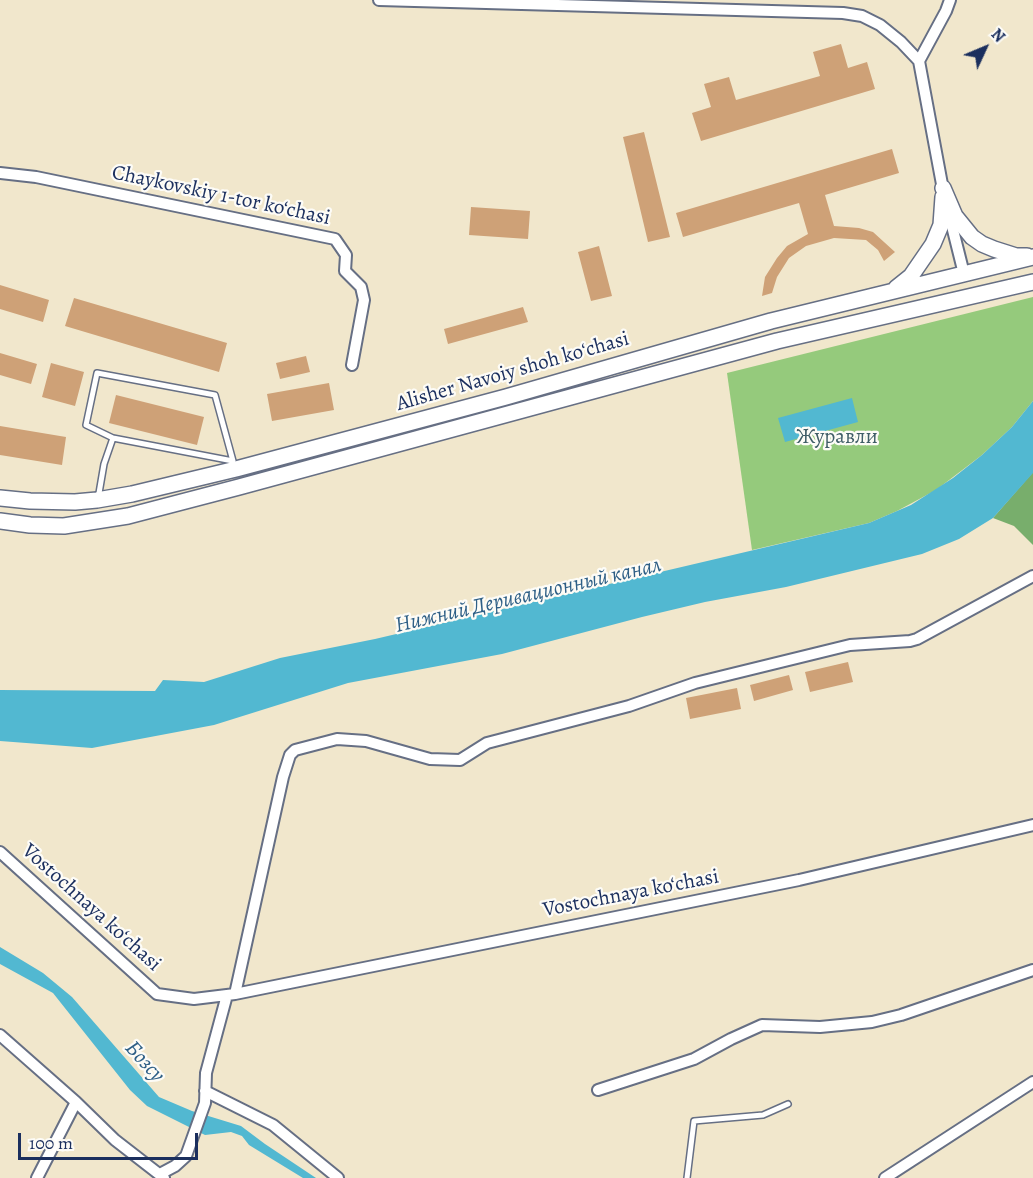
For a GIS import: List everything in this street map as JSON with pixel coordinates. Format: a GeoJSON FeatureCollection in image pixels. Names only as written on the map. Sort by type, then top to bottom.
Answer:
{"type":"FeatureCollection","features":[{"type":"Feature","properties":{"kind":"main road"},"geometry":{"type":"LineString","coordinates":[[943,188],[956,216],[966,231],[977,241],[1005,253],[1033,257]]}},
{"type":"Feature","properties":{"kind":"main road"},"geometry":{"type":"LineString","coordinates":[[891,292],[911,276],[933,244],[943,216],[943,188]]}},
{"type":"Feature","properties":{"kind":"main road","name":"Alisher Navoiy shoh koʻchasi"},"geometry":{"type":"LineString","coordinates":[[0,498],[52,502],[97,500],[506,398],[771,321],[1033,257]]}},
{"type":"Feature","properties":{"kind":"main road"},"geometry":{"type":"LineString","coordinates":[[964,274],[969,297]]}},
{"type":"Feature","properties":{"kind":"main road","name":"Alisher Navoiy shoh koʻchasi"},"geometry":{"type":"LineString","coordinates":[[0,521],[64,526],[117,518],[777,341],[1033,282]]}},
{"type":"Feature","properties":{"kind":"street"},"geometry":{"type":"LineString","coordinates":[[379,0],[567,2],[843,13],[862,16],[901,42],[919,61],[943,188],[964,274]]}},
{"type":"Feature","properties":{"kind":"street"},"geometry":{"type":"LineString","coordinates":[[919,61],[946,12],[950,0]]}},
{"type":"Feature","properties":{"kind":"street","name":"Chaykovskiy 1-tor ko‘chasi"},"geometry":{"type":"LineString","coordinates":[[0,173],[36,177],[335,239],[346,255],[345,271],[361,287],[364,300],[352,365]]}},
{"type":"Feature","properties":{"kind":"street"},"geometry":{"type":"LineString","coordinates":[[0,1035],[115,1140],[162,1176],[186,1156],[205,1097],[206,1073],[231,994],[288,762],[295,750],[337,738],[366,741],[430,759],[460,760],[487,743],[629,706],[695,683],[850,645],[918,639],[1033,576]]}},
{"type":"Feature","properties":{"kind":"street","name":"Vostochnaya ko‘chasi"},"geometry":{"type":"LineString","coordinates":[[0,852],[157,994],[194,999],[231,994],[799,880],[1033,825]]}},
{"type":"Feature","properties":{"kind":"street"},"geometry":{"type":"LineString","coordinates":[[598,1090],[694,1059],[731,1038],[762,1025],[820,1027],[872,1022],[902,1015],[1033,970]]}},
{"type":"Feature","properties":{"kind":"street"},"geometry":{"type":"LineString","coordinates":[[885,1178],[1033,1082]]}},
{"type":"Feature","properties":{"kind":"street"},"geometry":{"type":"LineString","coordinates":[[205,1097],[273,1125],[338,1178]]}},
{"type":"Feature","properties":{"kind":"street"},"geometry":{"type":"LineString","coordinates":[[37,1178],[76,1102]]}},
{"type":"Feature","properties":{"kind":"lane"},"geometry":{"type":"LineString","coordinates":[[97,373],[215,395],[234,465],[113,438],[86,425],[97,373]]}},
{"type":"Feature","properties":{"kind":"lane"},"geometry":{"type":"LineString","coordinates":[[97,500],[104,464],[113,438]]}},
{"type":"Feature","properties":{"kind":"lane"},"geometry":{"type":"LineString","coordinates":[[687,1178],[694,1121],[763,1115],[788,1104]]}},
{"type":"Feature","properties":{"kind":"green space","name":"Журавли"},"geometry":{"type":"Polygon","coordinates":[[[1033,297],[1033,401],[1012,427],[982,455],[936,490],[869,523],[752,550],[727,373],[1033,297]]]}},
{"type":"Feature","properties":{"kind":"green space"},"geometry":{"type":"Polygon","coordinates":[[[1033,472],[1033,545],[1014,526],[993,518],[1033,472]]]}},
{"type":"Feature","properties":{"kind":"water"},"geometry":{"type":"Polygon","coordinates":[[[852,398],[858,422],[785,442],[778,418],[852,398]]]}},
{"type":"Feature","properties":{"kind":"water"},"geometry":{"type":"Polygon","coordinates":[[[1033,401],[1033,473],[993,518],[959,539],[922,554],[786,587],[705,602],[642,617],[502,654],[348,683],[214,725],[92,748],[0,741],[0,690],[155,691],[163,680],[204,682],[280,658],[375,639],[869,523],[911,505],[953,478],[1012,427],[1033,401]]]}},
{"type":"Feature","properties":{"kind":"water","name":"Бозсу"},"geometry":{"type":"Polygon","coordinates":[[[0,947],[43,973],[72,997],[159,1097],[192,1111],[241,1126],[316,1178],[303,1178],[249,1145],[242,1136],[231,1132],[205,1135],[147,1106],[130,1090],[53,993],[0,964],[0,947]]]}},
{"type":"Feature","properties":{"kind":"building"},"geometry":{"type":"Polygon","coordinates":[[[841,44],[848,68],[867,62],[875,89],[701,141],[692,113],[711,107],[704,84],[729,77],[736,100],[820,76],[813,52],[841,44]]]}},
{"type":"Feature","properties":{"kind":"building"},"geometry":{"type":"Polygon","coordinates":[[[644,132],[670,237],[648,242],[623,137],[644,132]]]}},
{"type":"Feature","properties":{"kind":"building"},"geometry":{"type":"Polygon","coordinates":[[[892,149],[899,173],[825,195],[834,226],[859,228],[873,232],[895,252],[884,261],[878,250],[866,240],[834,238],[806,246],[789,258],[777,277],[772,293],[762,296],[765,277],[777,258],[787,246],[808,234],[799,203],[683,237],[676,213],[892,149]]]}},
{"type":"Feature","properties":{"kind":"building"},"geometry":{"type":"Polygon","coordinates":[[[471,207],[530,211],[528,239],[469,235],[471,207]]]}},
{"type":"Feature","properties":{"kind":"building"},"geometry":{"type":"Polygon","coordinates":[[[599,246],[612,296],[591,301],[578,252],[599,246]]]}},
{"type":"Feature","properties":{"kind":"building"},"geometry":{"type":"Polygon","coordinates":[[[0,285],[49,300],[43,322],[0,309],[0,285]]]}},
{"type":"Feature","properties":{"kind":"building"},"geometry":{"type":"Polygon","coordinates":[[[74,298],[227,343],[219,372],[65,326],[74,298]]]}},
{"type":"Feature","properties":{"kind":"building"},"geometry":{"type":"Polygon","coordinates":[[[523,307],[528,322],[448,344],[444,329],[523,307]]]}},
{"type":"Feature","properties":{"kind":"building"},"geometry":{"type":"Polygon","coordinates":[[[0,353],[37,364],[31,384],[0,375],[0,353]]]}},
{"type":"Feature","properties":{"kind":"building"},"geometry":{"type":"Polygon","coordinates":[[[306,356],[310,372],[280,379],[276,363],[306,356]]]}},
{"type":"Feature","properties":{"kind":"building"},"geometry":{"type":"Polygon","coordinates":[[[51,363],[84,372],[75,406],[42,397],[51,363]]]}},
{"type":"Feature","properties":{"kind":"building"},"geometry":{"type":"Polygon","coordinates":[[[329,383],[334,410],[272,421],[267,394],[329,383]]]}},
{"type":"Feature","properties":{"kind":"building"},"geometry":{"type":"Polygon","coordinates":[[[116,395],[204,417],[197,445],[109,423],[116,395]]]}},
{"type":"Feature","properties":{"kind":"building"},"geometry":{"type":"Polygon","coordinates":[[[0,426],[66,437],[62,465],[0,455],[0,426]]]}},
{"type":"Feature","properties":{"kind":"building"},"geometry":{"type":"Polygon","coordinates":[[[848,662],[853,682],[810,692],[805,672],[848,662]]]}},
{"type":"Feature","properties":{"kind":"building"},"geometry":{"type":"Polygon","coordinates":[[[789,675],[793,690],[754,701],[750,685],[789,675]]]}},
{"type":"Feature","properties":{"kind":"building"},"geometry":{"type":"Polygon","coordinates":[[[737,688],[741,709],[690,719],[686,698],[737,688]]]}},
{"type":"Feature","properties":{"kind":"water label","name":"Нижний Деривационный канал"},"geometry":{"type":"Point","coordinates":[528,596]}}]}
